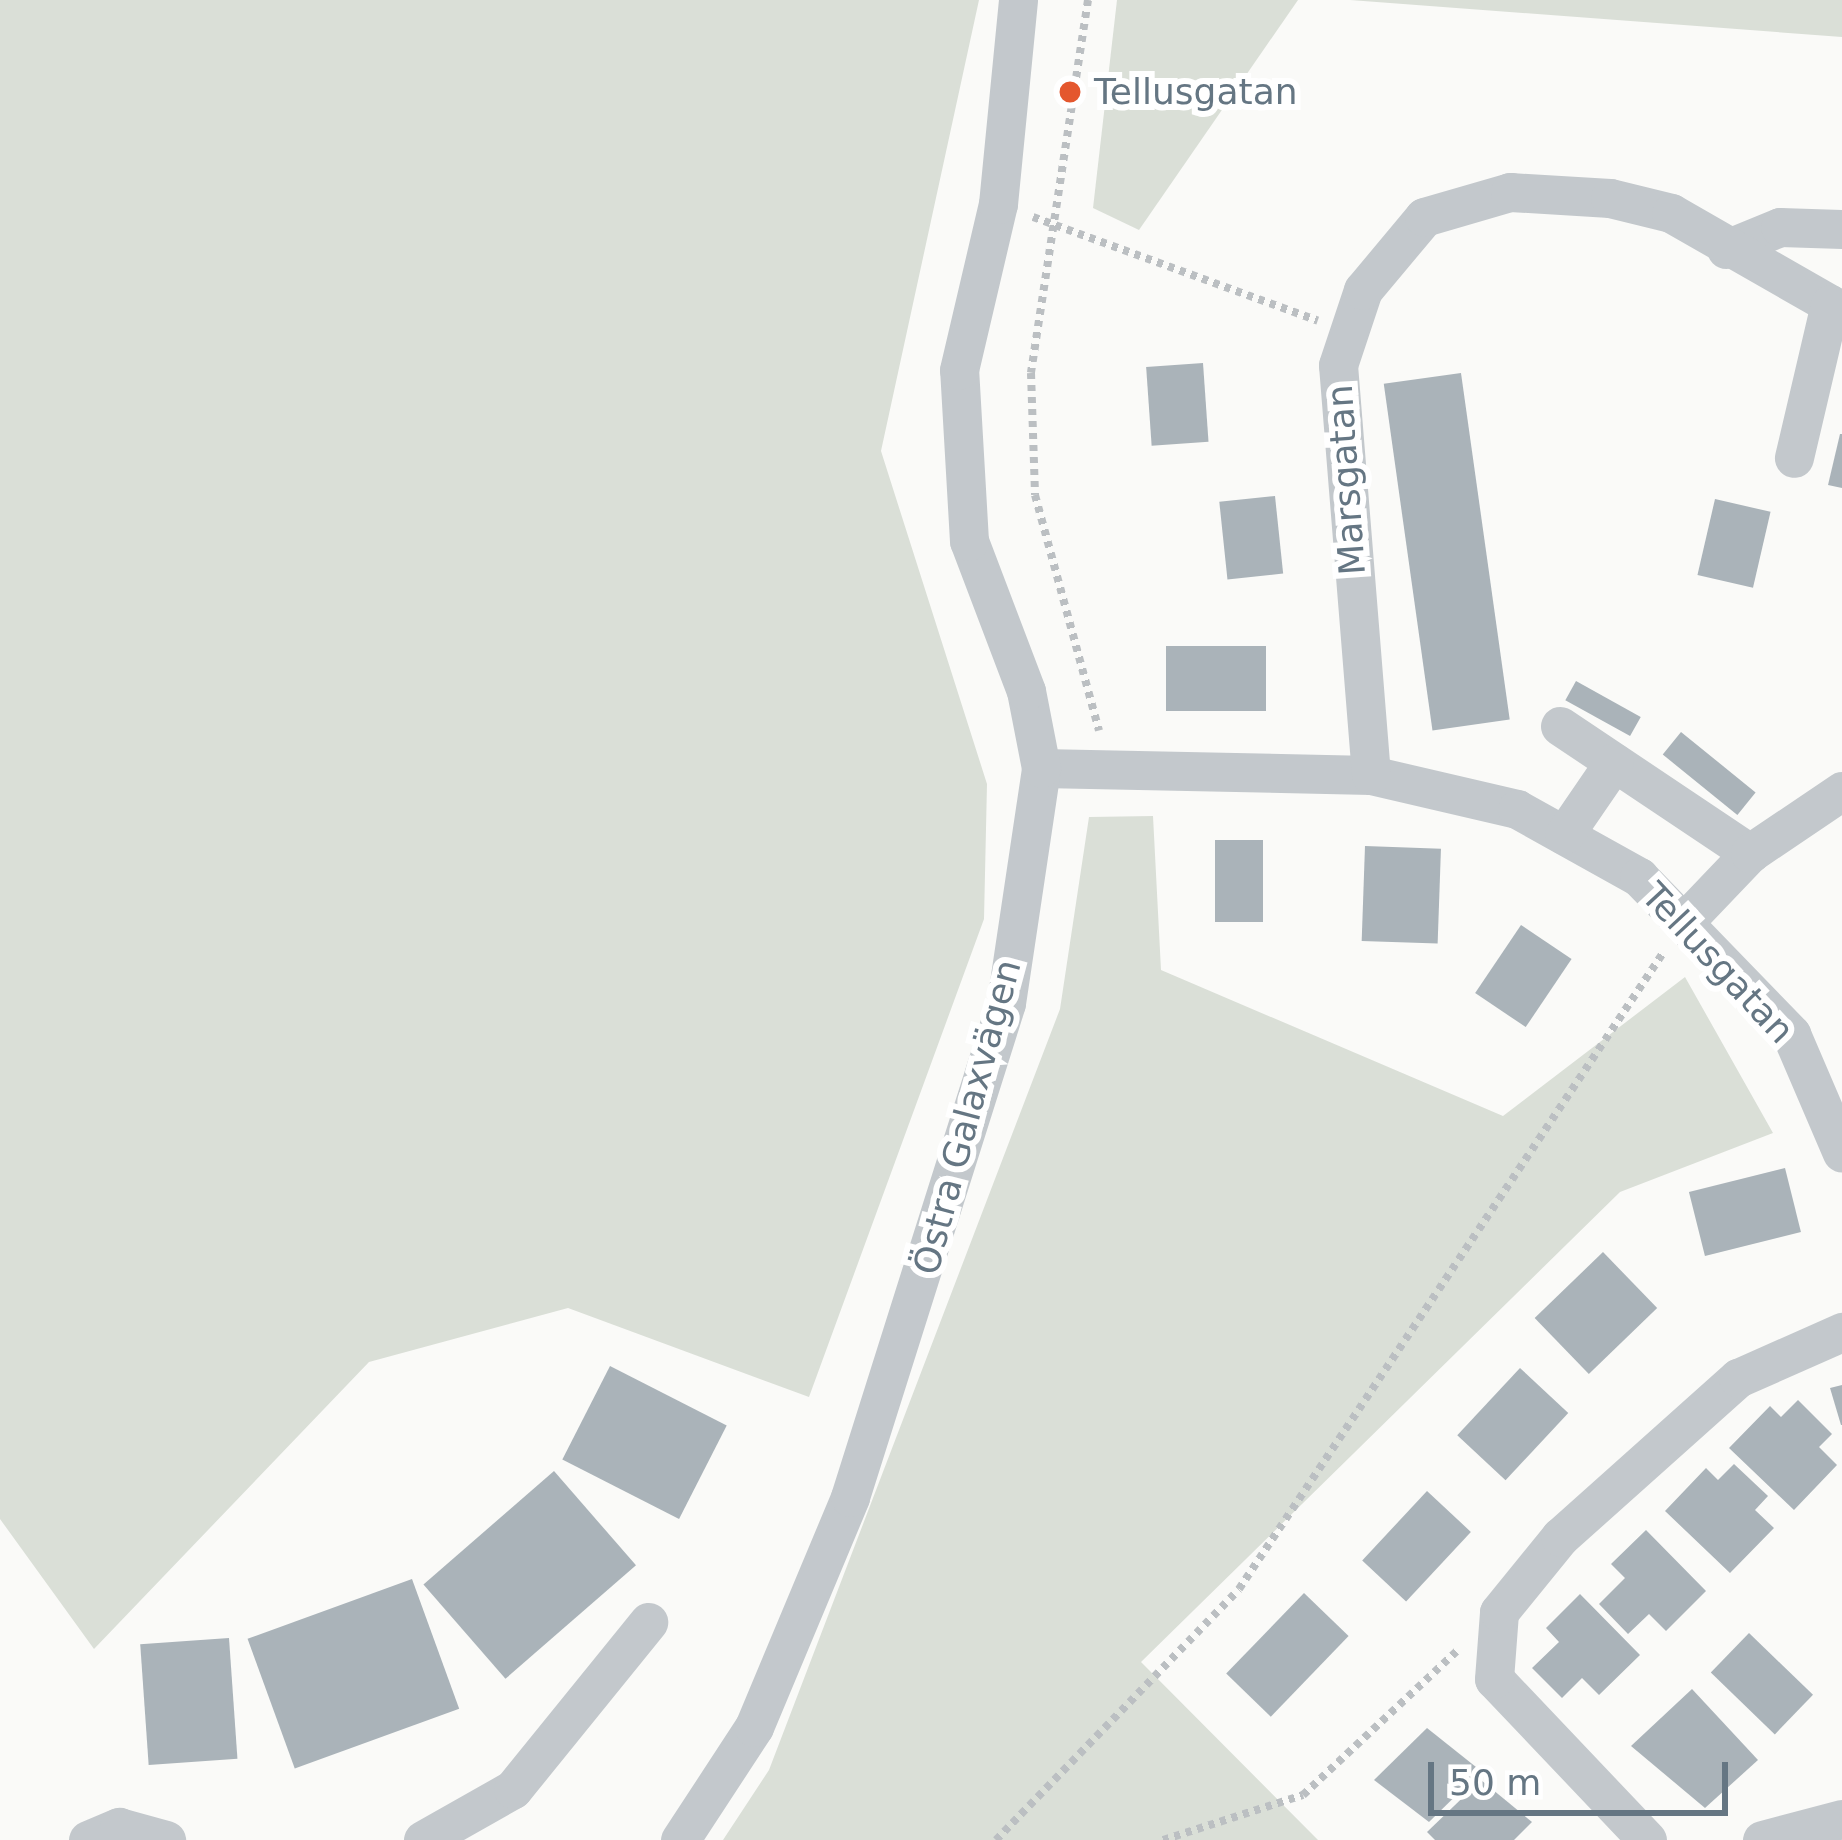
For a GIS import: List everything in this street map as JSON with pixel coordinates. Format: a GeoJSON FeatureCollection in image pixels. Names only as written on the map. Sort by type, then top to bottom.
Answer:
{"type":"FeatureCollection","features":[{"type":"Feature","properties":{"kind":"street","name":"Östra Galaxvägen"},"geometry":{"type":"LineString","coordinates":[[680,1840],[763,1706],[850,1497],[955,1188],[1006,1003],[1041,768],[1026,691],[969,541],[959,370],[998,204],[1018,0]]}},
{"type":"Feature","properties":{"kind":"street","name":"Marsgatan"},"geometry":{"type":"LineString","coordinates":[[1371,775],[1343,488],[1338,365],[1363,290],[1424,217],[1510,192],[1672,213],[1726,249],[1830,304],[1794,458]]}},
{"type":"Feature","properties":{"kind":"street"},"geometry":{"type":"LineString","coordinates":[[1726,249],[1780,227],[1842,229]]}},
{"type":"Feature","properties":{"kind":"street"},"geometry":{"type":"LineString","coordinates":[[1560,726],[1750,853]]}},
{"type":"Feature","properties":{"kind":"street"},"geometry":{"type":"LineString","coordinates":[[1564,836],[1614,762]]}},
{"type":"Feature","properties":{"kind":"street","name":"Tellusgatan"},"geometry":{"type":"LineString","coordinates":[[1041,768],[1371,775],[1517,809],[1640,877],[1791,1034],[1842,1154]]}},
{"type":"Feature","properties":{"kind":"street"},"geometry":{"type":"LineString","coordinates":[[1684,922],[1750,853],[1842,791]]}},
{"type":"Feature","properties":{"kind":"street"},"geometry":{"type":"LineString","coordinates":[[1647,1840],[1494,1679],[1499,1612],[1560,1537],[1738,1378],[1842,1332]]}},
{"type":"Feature","properties":{"kind":"street"},"geometry":{"type":"LineString","coordinates":[[423,1840],[513,1789],[648,1622]]}},
{"type":"Feature","properties":{"kind":"street"},"geometry":{"type":"LineString","coordinates":[[1762,1840],[1842,1819]]}},
{"type":"Feature","properties":{"kind":"street"},"geometry":{"type":"LineString","coordinates":[[88,1840],[119,1827],[166,1840]]}},
{"type":"Feature","properties":{"kind":"path"},"geometry":{"type":"LineString","coordinates":[[1088,0],[1058,226],[1031,373],[1035,495],[1114,771]]}},
{"type":"Feature","properties":{"kind":"path"},"geometry":{"type":"LineString","coordinates":[[998,204],[1349,333]]}},
{"type":"Feature","properties":{"kind":"path"},"geometry":{"type":"LineString","coordinates":[[996,1840],[1240,1589],[1684,922]]}},
{"type":"Feature","properties":{"kind":"path"},"geometry":{"type":"LineString","coordinates":[[1163,1840],[1303,1795],[1499,1612]]}},
{"type":"Feature","properties":{"kind":"shaded area"},"geometry":{"type":"Polygon","coordinates":[[[0,0],[979,0],[881,451],[987,784],[984,919],[809,1397],[568,1308],[369,1362],[94,1649],[0,1519],[0,0]]]}},
{"type":"Feature","properties":{"kind":"shaded area"},"geometry":{"type":"Polygon","coordinates":[[[1117,0],[1298,0],[1139,230],[1093,208],[1117,0]]]}},
{"type":"Feature","properties":{"kind":"shaded area"},"geometry":{"type":"Polygon","coordinates":[[[1350,0],[1842,0],[1842,37],[1350,0]]]}},
{"type":"Feature","properties":{"kind":"shaded area"},"geometry":{"type":"Polygon","coordinates":[[[1153,816],[1161,970],[1503,1116],[1685,977],[1773,1133],[1620,1192],[1141,1662],[1318,1840],[723,1840],[769,1770],[1060,1009],[1089,817],[1153,816]]]}},
{"type":"Feature","properties":{"kind":"building"},"geometry":{"type":"Polygon","coordinates":[[[1203,363],[1209,442],[1152,446],[1146,367],[1203,363]]]}},
{"type":"Feature","properties":{"kind":"building"},"geometry":{"type":"Polygon","coordinates":[[[1461,373],[1510,720],[1432,730],[1384,384],[1461,373]]]}},
{"type":"Feature","properties":{"kind":"building"},"geometry":{"type":"Polygon","coordinates":[[[1842,434],[1842,488],[1828,485],[1842,434]]]}},
{"type":"Feature","properties":{"kind":"building"},"geometry":{"type":"Polygon","coordinates":[[[1275,496],[1283,574],[1227,579],[1219,502],[1275,496]]]}},
{"type":"Feature","properties":{"kind":"building"},"geometry":{"type":"Polygon","coordinates":[[[1715,499],[1771,512],[1753,588],[1697,575],[1715,499]]]}},
{"type":"Feature","properties":{"kind":"building"},"geometry":{"type":"Polygon","coordinates":[[[1166,646],[1266,646],[1266,711],[1166,711],[1166,646]]]}},
{"type":"Feature","properties":{"kind":"building"},"geometry":{"type":"Polygon","coordinates":[[[1576,681],[1641,717],[1630,736],[1565,700],[1576,681]]]}},
{"type":"Feature","properties":{"kind":"building"},"geometry":{"type":"Polygon","coordinates":[[[1681,732],[1756,792],[1737,815],[1663,755],[1681,732]]]}},
{"type":"Feature","properties":{"kind":"building"},"geometry":{"type":"Polygon","coordinates":[[[1215,840],[1263,840],[1263,922],[1215,922],[1215,840]]]}},
{"type":"Feature","properties":{"kind":"building"},"geometry":{"type":"Polygon","coordinates":[[[1365,846],[1441,849],[1438,944],[1362,941],[1365,846]]]}},
{"type":"Feature","properties":{"kind":"building"},"geometry":{"type":"Polygon","coordinates":[[[1521,925],[1572,959],[1526,1027],[1475,993],[1521,925]]]}},
{"type":"Feature","properties":{"kind":"building"},"geometry":{"type":"Polygon","coordinates":[[[1785,1168],[1801,1232],[1705,1256],[1689,1192],[1785,1168]]]}},
{"type":"Feature","properties":{"kind":"building"},"geometry":{"type":"Polygon","coordinates":[[[1603,1252],[1657,1308],[1589,1374],[1535,1318],[1603,1252]]]}},
{"type":"Feature","properties":{"kind":"building"},"geometry":{"type":"Polygon","coordinates":[[[610,1366],[727,1425],[679,1519],[562,1460],[610,1366]]]}},
{"type":"Feature","properties":{"kind":"building"},"geometry":{"type":"Polygon","coordinates":[[[1520,1368],[1568,1413],[1506,1480],[1457,1435],[1520,1368]]]}},
{"type":"Feature","properties":{"kind":"building"},"geometry":{"type":"Polygon","coordinates":[[[1842,1385],[1842,1425],[1841,1425],[1830,1388],[1842,1385]]]}},
{"type":"Feature","properties":{"kind":"building"},"geometry":{"type":"Polygon","coordinates":[[[1798,1400],[1832,1434],[1819,1447],[1837,1465],[1794,1510],[1729,1448],[1770,1406],[1781,1417],[1798,1400]]]}},
{"type":"Feature","properties":{"kind":"building"},"geometry":{"type":"Polygon","coordinates":[[[1734,1464],[1768,1496],[1755,1510],[1774,1528],[1730,1573],[1665,1511],[1706,1468],[1718,1480],[1734,1464]]]}},
{"type":"Feature","properties":{"kind":"building"},"geometry":{"type":"Polygon","coordinates":[[[554,1471],[636,1565],[505,1679],[423,1584],[554,1471]]]}},
{"type":"Feature","properties":{"kind":"building"},"geometry":{"type":"Polygon","coordinates":[[[1427,1491],[1471,1532],[1406,1601],[1362,1560],[1427,1491]]]}},
{"type":"Feature","properties":{"kind":"building"},"geometry":{"type":"Polygon","coordinates":[[[1646,1530],[1706,1591],[1666,1631],[1649,1614],[1628,1634],[1599,1604],[1625,1578],[1611,1564],[1646,1530]]]}},
{"type":"Feature","properties":{"kind":"building"},"geometry":{"type":"Polygon","coordinates":[[[412,1579],[459,1709],[295,1769],[248,1639],[412,1579]]]}},
{"type":"Feature","properties":{"kind":"building"},"geometry":{"type":"Polygon","coordinates":[[[1304,1593],[1349,1636],[1271,1717],[1226,1674],[1304,1593]]]}},
{"type":"Feature","properties":{"kind":"building"},"geometry":{"type":"Polygon","coordinates":[[[1580,1594],[1640,1655],[1599,1695],[1582,1678],[1562,1698],[1532,1668],[1559,1642],[1546,1628],[1580,1594]]]}},
{"type":"Feature","properties":{"kind":"building"},"geometry":{"type":"Polygon","coordinates":[[[1749,1633],[1813,1695],[1775,1734],[1711,1673],[1749,1633]]]}},
{"type":"Feature","properties":{"kind":"building"},"geometry":{"type":"Polygon","coordinates":[[[229,1638],[237,1759],[149,1765],[140,1644],[229,1638]]]}},
{"type":"Feature","properties":{"kind":"building"},"geometry":{"type":"Polygon","coordinates":[[[1692,1689],[1758,1760],[1705,1808],[1631,1746],[1692,1689]]]}},
{"type":"Feature","properties":{"kind":"building"},"geometry":{"type":"Polygon","coordinates":[[[1427,1728],[1481,1771],[1429,1822],[1374,1780],[1427,1728]]]}},
{"type":"Feature","properties":{"kind":"building"},"geometry":{"type":"Polygon","coordinates":[[[1481,1780],[1532,1822],[1514,1840],[1435,1840],[1427,1832],[1481,1780]]]}},
{"type":"Feature","properties":{"kind":"place","name":"Tellusgatan"},"geometry":{"type":"Point","coordinates":[1070,92]}}]}
